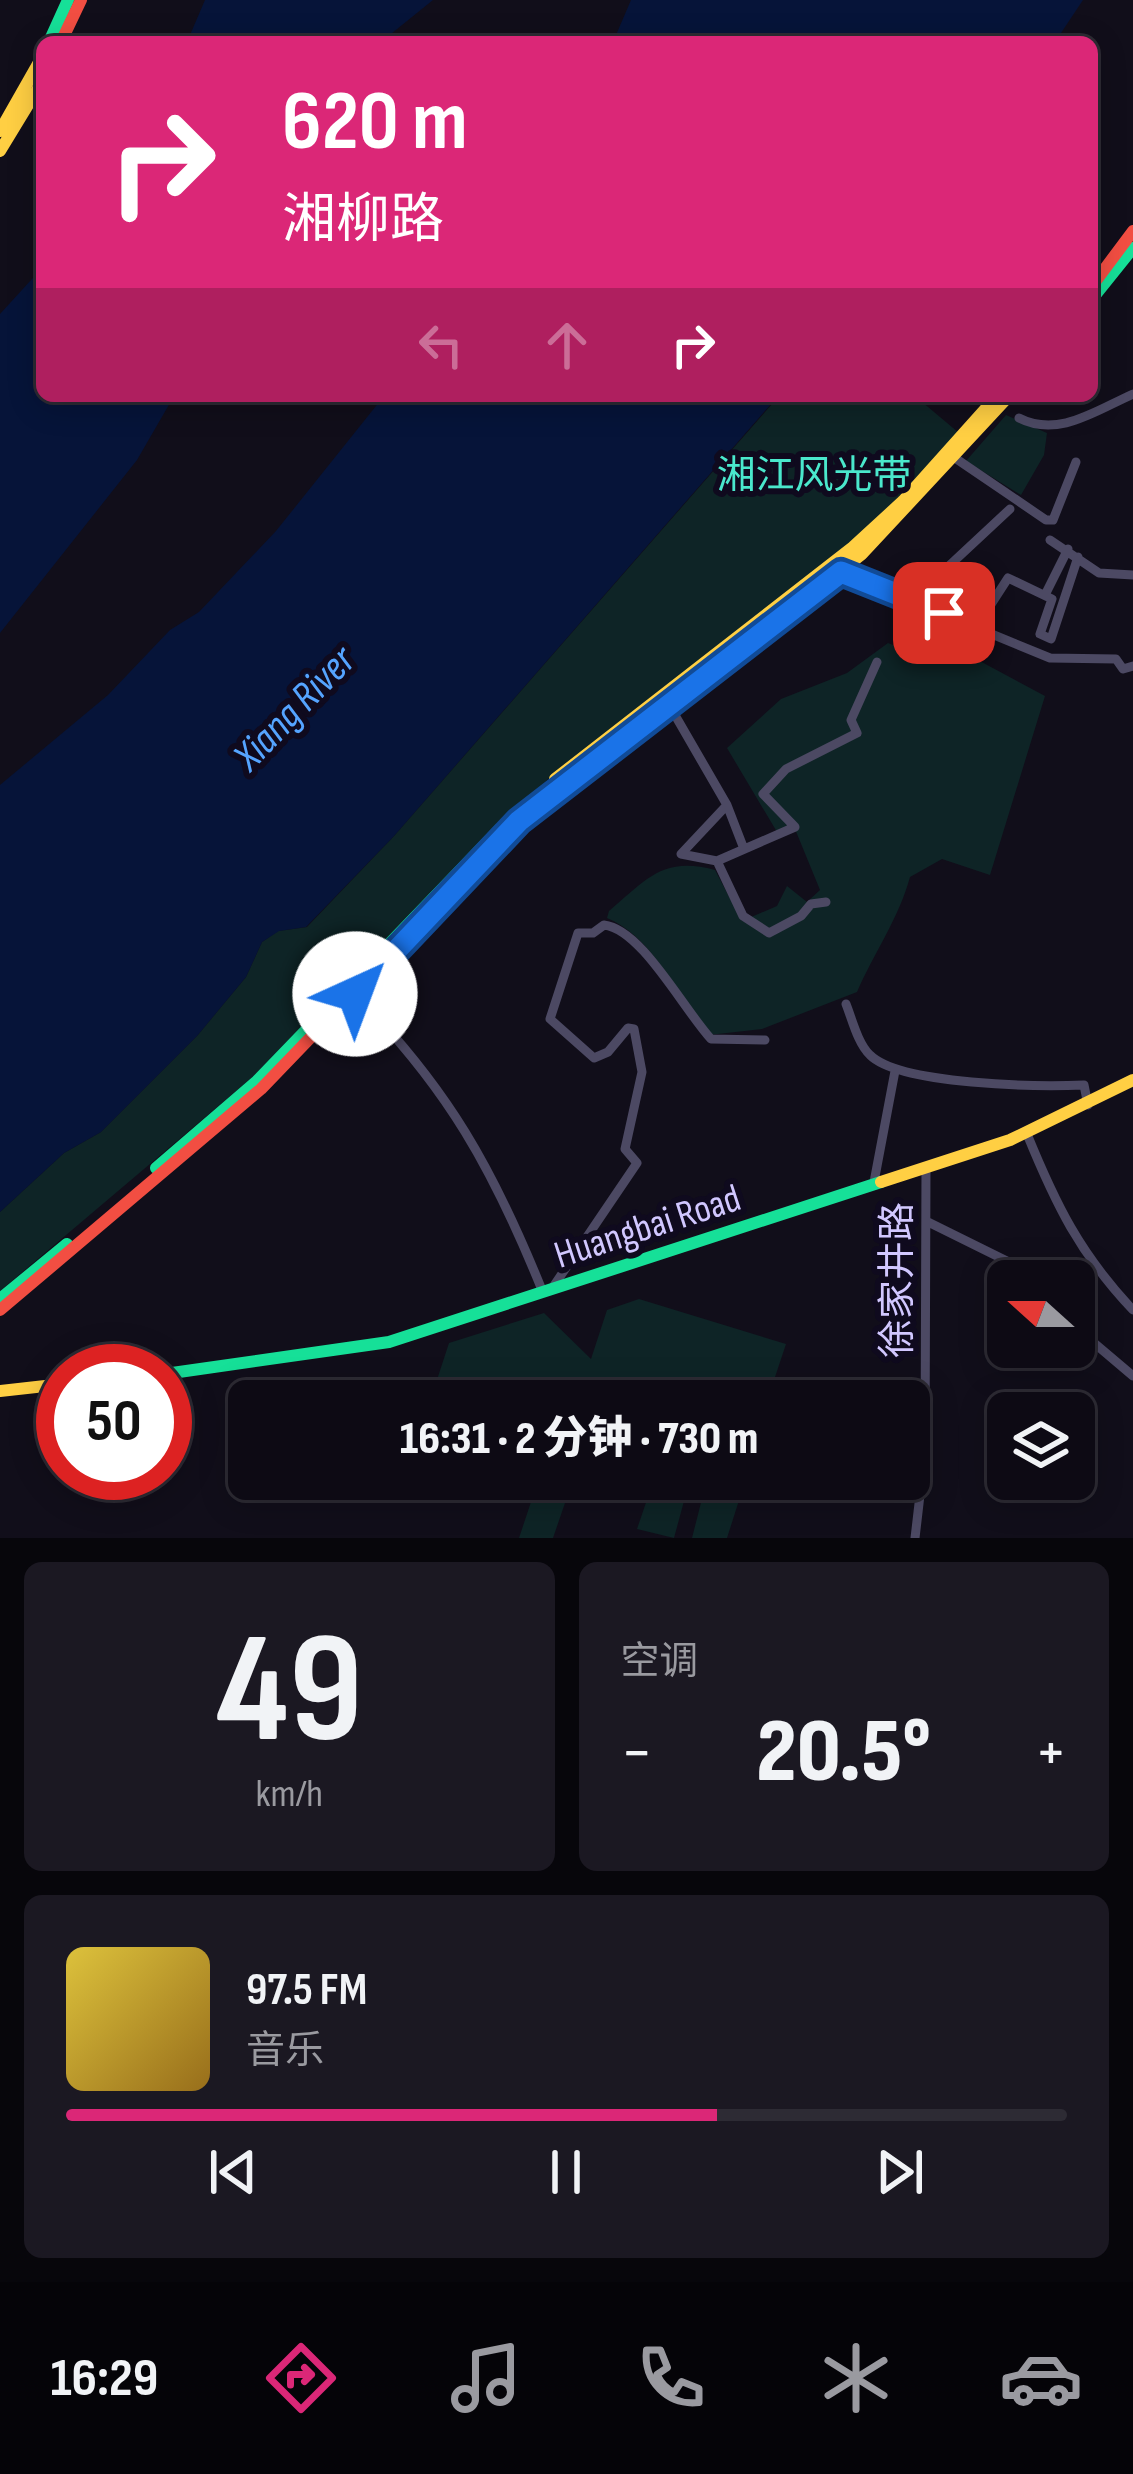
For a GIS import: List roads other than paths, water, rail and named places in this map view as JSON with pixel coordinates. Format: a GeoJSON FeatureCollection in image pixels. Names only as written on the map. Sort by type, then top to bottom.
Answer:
{"type":"FeatureCollection","features":[{"type":"Feature","properties":{"kind":"main road"},"geometry":{"type":"LineString","coordinates":[[52,36],[68,0]]}},
{"type":"Feature","properties":{"kind":"main road"},"geometry":{"type":"LineString","coordinates":[[64,36],[80,0]]}},
{"type":"Feature","properties":{"kind":"main road"},"geometry":{"type":"LineString","coordinates":[[0,131],[36,68]]}},
{"type":"Feature","properties":{"kind":"main road"},"geometry":{"type":"LineString","coordinates":[[0,151],[36,92]]}},
{"type":"Feature","properties":{"kind":"main road"},"geometry":{"type":"LineString","coordinates":[[1098,278],[1133,230]]}},
{"type":"Feature","properties":{"kind":"main road"},"geometry":{"type":"LineString","coordinates":[[1098,291],[1133,248]]}},
{"type":"Feature","properties":{"kind":"main road"},"geometry":{"type":"LineString","coordinates":[[0,1299],[257,1081],[513,815],[854,547],[903,501],[992,402]]}},
{"type":"Feature","properties":{"kind":"main road"},"geometry":{"type":"LineString","coordinates":[[0,1310],[261,1089],[519,821],[841,572],[1004,402]]}},
{"type":"Feature","properties":{"kind":"main road","name":"Huangbai Road"},"geometry":{"type":"LineString","coordinates":[[192,1370],[388,1342],[1027,1134],[1133,1080]]}},
{"type":"Feature","properties":{"kind":"main road"},"geometry":{"type":"LineString","coordinates":[[0,1391],[36,1387]]}},
{"type":"Feature","properties":{"kind":"street"},"geometry":{"type":"LineString","coordinates":[[1018,418],[1038,428],[1059,427],[1133,394]]}},
{"type":"Feature","properties":{"kind":"street"},"geometry":{"type":"LineString","coordinates":[[955,458],[1046,520],[1053,520],[1076,462]]}},
{"type":"Feature","properties":{"kind":"street"},"geometry":{"type":"LineString","coordinates":[[917,602],[922,591],[1010,509]]}},
{"type":"Feature","properties":{"kind":"street"},"geometry":{"type":"LineString","coordinates":[[1050,540],[1100,573],[1133,575]]}},
{"type":"Feature","properties":{"kind":"street"},"geometry":{"type":"LineString","coordinates":[[1045,596],[1068,550]]}},
{"type":"Feature","properties":{"kind":"street"},"geometry":{"type":"LineString","coordinates":[[974,625],[1008,578],[1053,604],[1040,636],[1050,640],[1078,557]]}},
{"type":"Feature","properties":{"kind":"street"},"geometry":{"type":"LineString","coordinates":[[841,572],[1050,658],[1116,658],[1123,669],[1133,666]]}},
{"type":"Feature","properties":{"kind":"street"},"geometry":{"type":"LineString","coordinates":[[727,806],[681,854],[717,861],[795,827],[763,794],[786,769],[857,734],[850,720],[877,662]]}},
{"type":"Feature","properties":{"kind":"street"},"geometry":{"type":"LineString","coordinates":[[668,703],[727,806],[744,849]]}},
{"type":"Feature","properties":{"kind":"street"},"geometry":{"type":"LineString","coordinates":[[717,861],[743,916],[770,933],[801,916],[811,904],[826,902]]}},
{"type":"Feature","properties":{"kind":"street"},"geometry":{"type":"LineString","coordinates":[[355,994],[452,1106],[481,1151],[548,1289],[638,1162],[625,1149],[642,1072],[634,1029],[628,1028],[608,1052],[594,1058],[550,1019],[578,933],[593,933],[604,925],[621,927],[644,947],[678,1003],[710,1039],[765,1040]]}},
{"type":"Feature","properties":{"kind":"street"},"geometry":{"type":"LineString","coordinates":[[846,1004],[866,1052],[895,1071],[1006,1086],[1084,1085],[1088,1105]]}},
{"type":"Feature","properties":{"kind":"street"},"geometry":{"type":"LineString","coordinates":[[874,1182],[895,1071]]}},
{"type":"Feature","properties":{"kind":"street"},"geometry":{"type":"LineString","coordinates":[[1027,1134],[1054,1201],[1090,1264],[1133,1310]]}},
{"type":"Feature","properties":{"kind":"street","name":"徐家井路"},"geometry":{"type":"LineString","coordinates":[[915,1538],[925,1452],[926,1166]]}},
{"type":"Feature","properties":{"kind":"street"},"geometry":{"type":"LineString","coordinates":[[926,1221],[1005,1260]]}},
{"type":"Feature","properties":{"kind":"street"},"geometry":{"type":"LineString","coordinates":[[1095,1344],[1133,1376]]}},
{"type":"Feature","properties":{"kind":"water"},"geometry":{"type":"Polygon","coordinates":[[[205,0],[433,0],[388,36],[190,36],[205,0]]]}},
{"type":"Feature","properties":{"kind":"water"},"geometry":{"type":"Polygon","coordinates":[[[631,0],[1083,0],[1059,36],[616,36],[631,0]]]}},
{"type":"Feature","properties":{"kind":"water"},"geometry":{"type":"Polygon","coordinates":[[[36,275],[36,402],[171,402],[137,460],[0,633],[0,314],[36,275]]]}},
{"type":"Feature","properties":{"kind":"water","name":"Xiang River"},"geometry":{"type":"Polygon","coordinates":[[[379,402],[773,402],[394,836],[306,927],[279,931],[262,942],[246,977],[197,1036],[101,1132],[64,1153],[0,1212],[0,785],[108,695],[170,630],[199,612],[276,531],[379,402]]]}},
{"type":"Feature","properties":{"kind":"park label","name":"湘江风光带"},"geometry":{"type":"Point","coordinates":[814,474]}}]}
